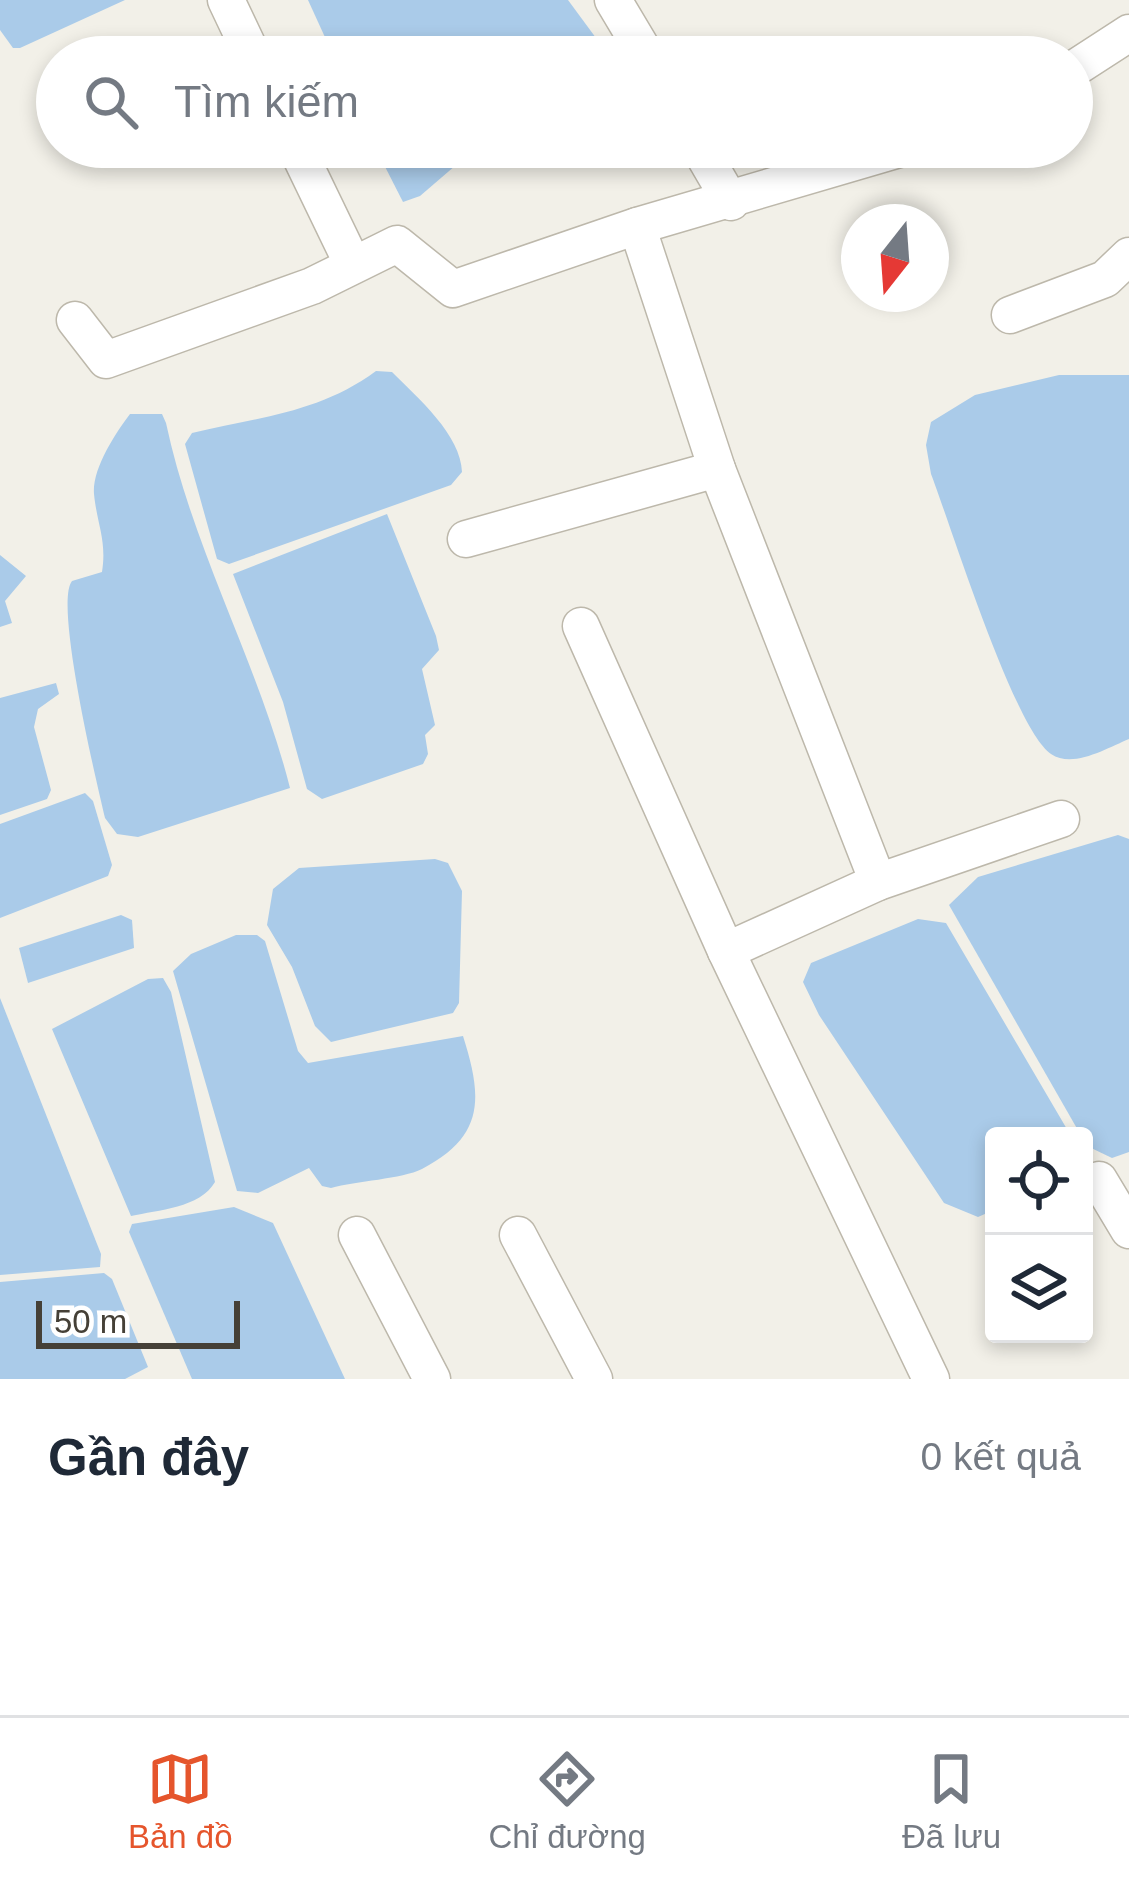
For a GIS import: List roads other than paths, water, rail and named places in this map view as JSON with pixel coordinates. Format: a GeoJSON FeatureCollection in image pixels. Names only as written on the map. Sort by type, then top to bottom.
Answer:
{"type":"FeatureCollection","features":[{"type":"Feature","properties":{"kind":"street"},"geometry":{"type":"LineString","coordinates":[[226,0],[243,36]]}},
{"type":"Feature","properties":{"kind":"street"},"geometry":{"type":"LineString","coordinates":[[613,0],[634,36]]}},
{"type":"Feature","properties":{"kind":"street"},"geometry":{"type":"LineString","coordinates":[[1093,56],[1129,33]]}},
{"type":"Feature","properties":{"kind":"street"},"geometry":{"type":"LineString","coordinates":[[306,168],[353,265]]}},
{"type":"Feature","properties":{"kind":"street"},"geometry":{"type":"LineString","coordinates":[[711,168],[731,202]]}},
{"type":"Feature","properties":{"kind":"street"},"geometry":{"type":"LineString","coordinates":[[75,320],[106,360],[312,286],[397,244],[453,289],[637,226],[731,202],[823,168]]}},
{"type":"Feature","properties":{"kind":"street"},"geometry":{"type":"LineString","coordinates":[[637,226],[717,469],[878,882]]}},
{"type":"Feature","properties":{"kind":"street"},"geometry":{"type":"LineString","coordinates":[[1010,315],[1106,279],[1129,256]]}},
{"type":"Feature","properties":{"kind":"street"},"geometry":{"type":"LineString","coordinates":[[466,539],[717,469]]}},
{"type":"Feature","properties":{"kind":"street"},"geometry":{"type":"LineString","coordinates":[[581,626],[727,951],[931,1379]]}},
{"type":"Feature","properties":{"kind":"street"},"geometry":{"type":"LineString","coordinates":[[727,951],[878,882],[1060,818]]}},
{"type":"Feature","properties":{"kind":"street"},"geometry":{"type":"LineString","coordinates":[[1100,1180],[1129,1230]]}},
{"type":"Feature","properties":{"kind":"street"},"geometry":{"type":"LineString","coordinates":[[357,1235],[432,1379]]}},
{"type":"Feature","properties":{"kind":"street"},"geometry":{"type":"LineString","coordinates":[[518,1235],[594,1379]]}},
{"type":"Feature","properties":{"kind":"water"},"geometry":{"type":"Polygon","coordinates":[[[0,0],[125,0],[46,36],[36,36],[36,41],[20,48],[13,48],[0,30],[0,0]]]}},
{"type":"Feature","properties":{"kind":"water"},"geometry":{"type":"Polygon","coordinates":[[[308,0],[568,0],[595,36],[324,36],[308,0]]]}},
{"type":"Feature","properties":{"kind":"water"},"geometry":{"type":"Polygon","coordinates":[[[386,168],[453,168],[420,196],[403,202],[386,168]]]}},
{"type":"Feature","properties":{"kind":"water"},"geometry":{"type":"Polygon","coordinates":[[[376,371],[392,372],[436,418],[454,444],[462,472],[451,485],[229,564],[217,559],[185,444],[192,433],[310,405],[376,371]]]}},
{"type":"Feature","properties":{"kind":"water"},"geometry":{"type":"Polygon","coordinates":[[[1059,375],[1129,375],[1129,739],[1090,756],[1069,759],[1051,754],[1019,707],[968,579],[931,474],[926,445],[931,422],[975,395],[1059,375]]]}},
{"type":"Feature","properties":{"kind":"water"},"geometry":{"type":"Polygon","coordinates":[[[130,414],[162,414],[166,423],[192,516],[290,788],[138,837],[117,834],[105,818],[68,622],[72,581],[102,572],[94,484],[106,452],[130,414]]]}},
{"type":"Feature","properties":{"kind":"water"},"geometry":{"type":"Polygon","coordinates":[[[387,514],[436,636],[439,650],[422,669],[435,725],[425,735],[428,754],[423,764],[322,799],[307,789],[283,702],[233,574],[387,514]]]}},
{"type":"Feature","properties":{"kind":"water"},"geometry":{"type":"Polygon","coordinates":[[[0,555],[26,576],[5,601],[12,623],[0,627],[0,555]]]}},
{"type":"Feature","properties":{"kind":"water"},"geometry":{"type":"Polygon","coordinates":[[[56,683],[59,694],[38,709],[34,727],[51,790],[47,799],[0,815],[0,698],[56,683]]]}},
{"type":"Feature","properties":{"kind":"water"},"geometry":{"type":"Polygon","coordinates":[[[85,793],[93,801],[112,865],[108,876],[0,918],[0,824],[85,793]]]}},
{"type":"Feature","properties":{"kind":"water"},"geometry":{"type":"Polygon","coordinates":[[[1118,835],[1129,839],[1129,1152],[1112,1158],[1093,1149],[1093,1127],[1076,1127],[949,905],[978,877],[1118,835]]]}},
{"type":"Feature","properties":{"kind":"water"},"geometry":{"type":"Polygon","coordinates":[[[435,859],[448,863],[462,891],[459,1003],[453,1013],[331,1042],[315,1026],[292,967],[267,925],[273,889],[299,868],[435,859]]]}},
{"type":"Feature","properties":{"kind":"water"},"geometry":{"type":"Polygon","coordinates":[[[121,915],[132,920],[134,948],[28,983],[19,948],[121,915]]]}},
{"type":"Feature","properties":{"kind":"water"},"geometry":{"type":"Polygon","coordinates":[[[918,919],[946,923],[1066,1127],[985,1127],[985,1214],[978,1217],[944,1203],[819,1015],[803,982],[811,963],[918,919]]]}},
{"type":"Feature","properties":{"kind":"water"},"geometry":{"type":"Polygon","coordinates":[[[236,935],[257,935],[265,941],[298,1051],[308,1063],[463,1036],[475,1096],[474,1113],[458,1143],[422,1169],[403,1175],[331,1188],[322,1186],[309,1168],[258,1193],[237,1191],[173,971],[191,954],[236,935]]]}},
{"type":"Feature","properties":{"kind":"water"},"geometry":{"type":"Polygon","coordinates":[[[163,978],[171,992],[215,1182],[189,1203],[131,1216],[52,1029],[148,979],[163,978]]]}},
{"type":"Feature","properties":{"kind":"water"},"geometry":{"type":"Polygon","coordinates":[[[0,998],[101,1254],[100,1267],[0,1275],[0,998]]]}},
{"type":"Feature","properties":{"kind":"water"},"geometry":{"type":"Polygon","coordinates":[[[234,1207],[273,1223],[345,1379],[192,1379],[129,1232],[132,1224],[234,1207]]]}},
{"type":"Feature","properties":{"kind":"water"},"geometry":{"type":"Polygon","coordinates":[[[104,1273],[112,1279],[148,1367],[125,1379],[0,1379],[0,1282],[104,1273]]]}}]}
